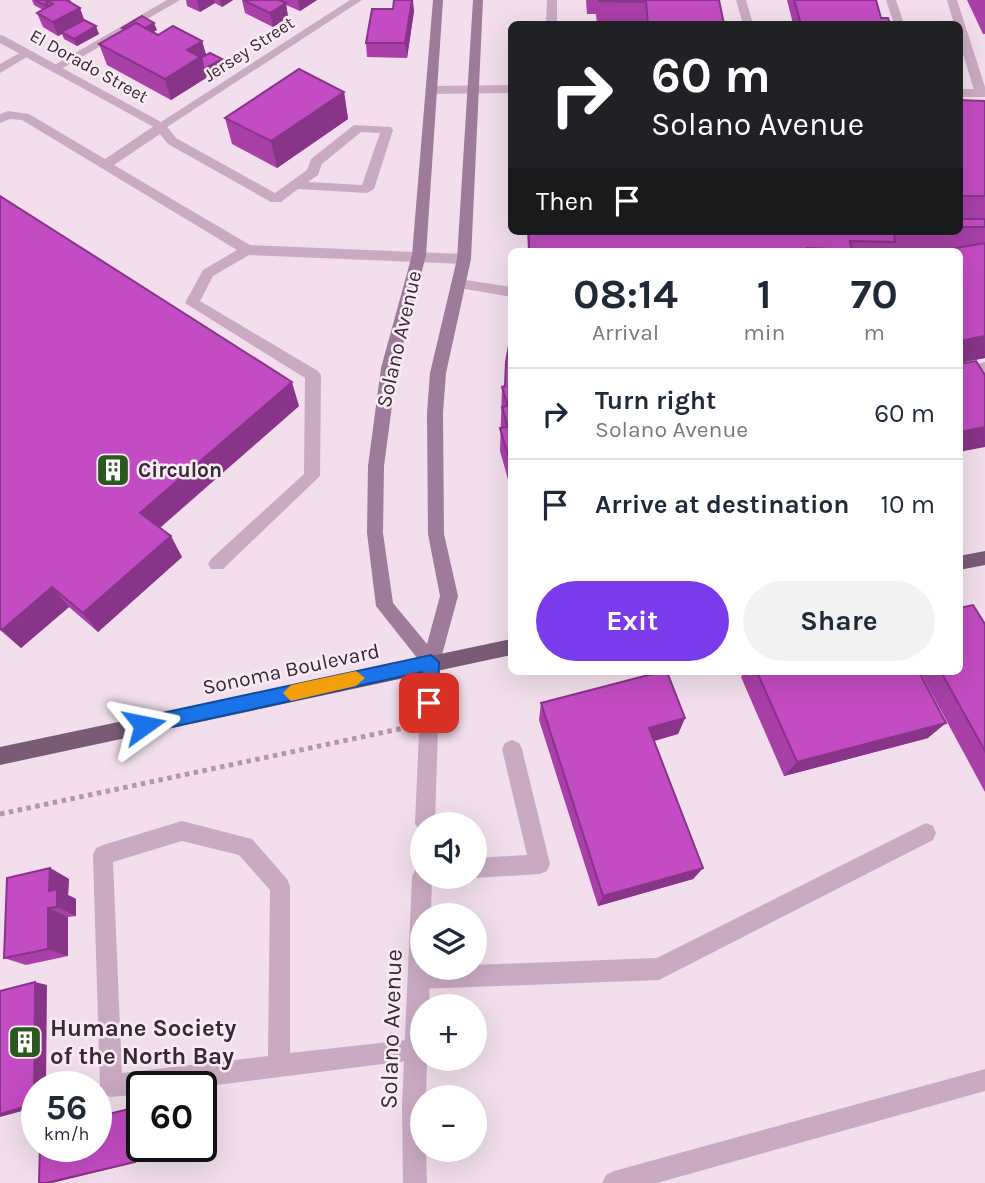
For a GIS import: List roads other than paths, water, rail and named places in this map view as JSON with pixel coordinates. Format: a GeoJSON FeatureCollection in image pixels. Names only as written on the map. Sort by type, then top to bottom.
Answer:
{"type":"FeatureCollection","features":[{"type":"Feature","properties":{"kind":"main road","name":"Solano Avenue"},"geometry":{"type":"LineString","coordinates":[[431,662],[385,606],[375,533],[376,466],[381,409],[419,255],[438,0]]}},
{"type":"Feature","properties":{"kind":"main road"},"geometry":{"type":"LineString","coordinates":[[431,662],[449,596],[436,534],[436,400],[438,373],[464,258],[478,0]]}},
{"type":"Feature","properties":{"kind":"main road"},"geometry":{"type":"LineString","coordinates":[[963,562],[985,558]]}},
{"type":"Feature","properties":{"kind":"main road","name":"Sonoma Boulevard"},"geometry":{"type":"LineString","coordinates":[[0,756],[508,648]]}},
{"type":"Feature","properties":{"kind":"street"},"geometry":{"type":"LineString","coordinates":[[57,67],[174,0]]}},
{"type":"Feature","properties":{"kind":"street","name":"Jersey Street"},"geometry":{"type":"LineString","coordinates":[[107,164],[357,0]]}},
{"type":"Feature","properties":{"kind":"street"},"geometry":{"type":"LineString","coordinates":[[552,0],[552,21]]}},
{"type":"Feature","properties":{"kind":"street"},"geometry":{"type":"LineString","coordinates":[[741,0],[747,21]]}},
{"type":"Feature","properties":{"kind":"street"},"geometry":{"type":"LineString","coordinates":[[891,0],[898,21]]}},
{"type":"Feature","properties":{"kind":"street"},"geometry":{"type":"LineString","coordinates":[[952,0],[958,21]]}},
{"type":"Feature","properties":{"kind":"street"},"geometry":{"type":"LineString","coordinates":[[963,36],[983,93],[963,93]]}},
{"type":"Feature","properties":{"kind":"street","name":"El Dorado Street"},"geometry":{"type":"LineString","coordinates":[[0,38],[57,67],[160,127],[172,141],[275,199],[295,185]]}},
{"type":"Feature","properties":{"kind":"street"},"geometry":{"type":"LineString","coordinates":[[0,69],[29,52]]}},
{"type":"Feature","properties":{"kind":"street"},"geometry":{"type":"LineString","coordinates":[[969,55],[985,55]]}},
{"type":"Feature","properties":{"kind":"street"},"geometry":{"type":"LineString","coordinates":[[430,90],[508,89]]}},
{"type":"Feature","properties":{"kind":"street"},"geometry":{"type":"LineString","coordinates":[[0,119],[8,115],[25,117],[247,250],[464,258]]}},
{"type":"Feature","properties":{"kind":"street"},"geometry":{"type":"LineString","coordinates":[[358,128],[387,130],[367,190],[295,185],[313,172],[316,162],[358,128]]}},
{"type":"Feature","properties":{"kind":"street"},"geometry":{"type":"LineString","coordinates":[[217,564],[312,476],[313,375],[192,303],[208,273],[247,250]]}},
{"type":"Feature","properties":{"kind":"street"},"geometry":{"type":"LineString","coordinates":[[459,284],[508,292]]}},
{"type":"Feature","properties":{"kind":"street"},"geometry":{"type":"LineString","coordinates":[[963,372],[985,368]]}},
{"type":"Feature","properties":{"kind":"street"},"geometry":{"type":"LineString","coordinates":[[425,812],[431,662]]}},
{"type":"Feature","properties":{"kind":"street"},"geometry":{"type":"LineString","coordinates":[[487,867],[540,864],[512,749]]}},
{"type":"Feature","properties":{"kind":"street"},"geometry":{"type":"LineString","coordinates":[[279,1066],[280,886],[245,846],[182,831],[103,855],[111,1086],[410,1051]]}},
{"type":"Feature","properties":{"kind":"street"},"geometry":{"type":"LineString","coordinates":[[487,976],[659,970],[926,833]]}},
{"type":"Feature","properties":{"kind":"street","name":"Solano Avenue"},"geometry":{"type":"LineString","coordinates":[[415,1183],[416,1071]]}},
{"type":"Feature","properties":{"kind":"street"},"geometry":{"type":"LineString","coordinates":[[614,1183],[985,1080]]}},
{"type":"Feature","properties":{"kind":"place","name":"Circulon"},"geometry":{"type":"Point","coordinates":[113,470]}},
{"type":"Feature","properties":{"kind":"place","name":"Humane Society of the North Bay"},"geometry":{"type":"Point","coordinates":[25,1042]}}]}
